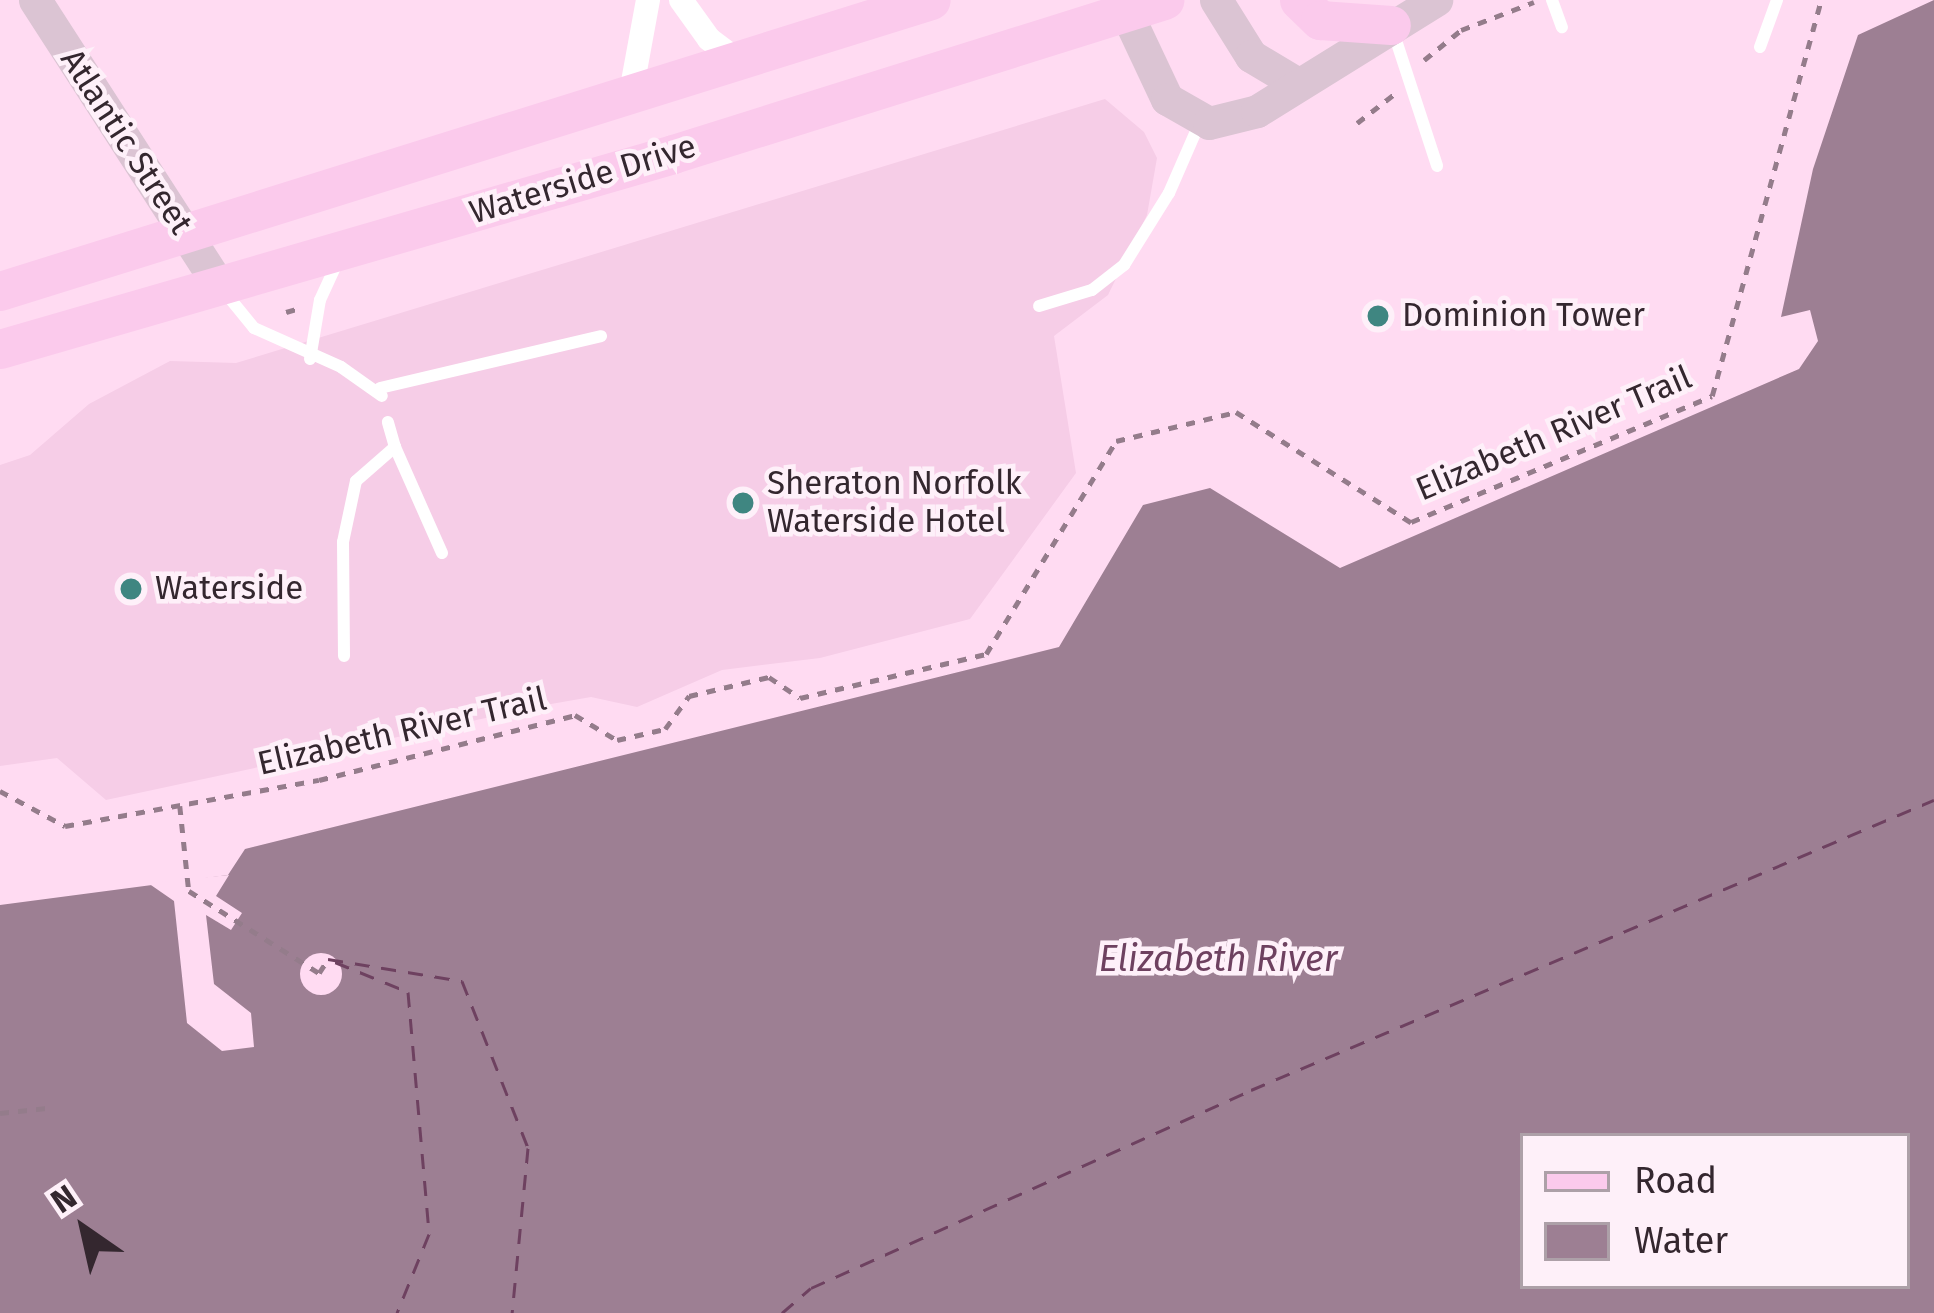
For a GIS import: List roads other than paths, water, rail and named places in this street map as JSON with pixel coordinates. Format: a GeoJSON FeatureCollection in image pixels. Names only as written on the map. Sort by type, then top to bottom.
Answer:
{"type":"FeatureCollection","features":[{"type":"Feature","properties":{"kind":"main road","name":"Atlantic Street"},"geometry":{"type":"LineString","coordinates":[[35,0],[218,284]]}},
{"type":"Feature","properties":{"kind":"main road","name":"Waterside Drive"},"geometry":{"type":"LineString","coordinates":[[0,291],[187,237],[932,0]]}},
{"type":"Feature","properties":{"kind":"main road"},"geometry":{"type":"LineString","coordinates":[[1216,0],[1251,56],[1298,84]]}},
{"type":"Feature","properties":{"kind":"main road"},"geometry":{"type":"LineString","coordinates":[[1138,4],[1159,87],[1200,121],[1245,117],[1436,0]]}},
{"type":"Feature","properties":{"kind":"main road","name":"Waterside Drive"},"geometry":{"type":"LineString","coordinates":[[0,349],[344,252],[1138,4]]}},
{"type":"Feature","properties":{"kind":"main road"},"geometry":{"type":"LineString","coordinates":[[1309,10],[1335,60]]}},
{"type":"Feature","properties":{"kind":"main road"},"geometry":{"type":"LineString","coordinates":[[1309,10],[1390,25]]}},
{"type":"Feature","properties":{"kind":"street"},"geometry":{"type":"LineString","coordinates":[[630,98],[648,0]]}},
{"type":"Feature","properties":{"kind":"street"},"geometry":{"type":"LineString","coordinates":[[680,0],[709,39],[741,63]]}},
{"type":"Feature","properties":{"kind":"lane"},"geometry":{"type":"LineString","coordinates":[[1552,0],[1562,27]]}},
{"type":"Feature","properties":{"kind":"lane"},"geometry":{"type":"LineString","coordinates":[[1760,47],[1777,0]]}},
{"type":"Feature","properties":{"kind":"lane"},"geometry":{"type":"LineString","coordinates":[[1390,25],[1411,75],[1437,166]]}},
{"type":"Feature","properties":{"kind":"lane"},"geometry":{"type":"LineString","coordinates":[[1040,306],[1092,290],[1124,266],[1169,194],[1200,121]]}},
{"type":"Feature","properties":{"kind":"lane"},"geometry":{"type":"LineString","coordinates":[[310,359],[320,299],[344,252]]}},
{"type":"Feature","properties":{"kind":"lane"},"geometry":{"type":"LineString","coordinates":[[218,284],[254,328],[381,392],[601,336]]}},
{"type":"Feature","properties":{"kind":"lane"},"geometry":{"type":"LineString","coordinates":[[388,422],[394,447],[442,553]]}},
{"type":"Feature","properties":{"kind":"lane"},"geometry":{"type":"LineString","coordinates":[[344,656],[343,542],[356,481],[394,447]]}},
{"type":"Feature","properties":{"kind":"water","name":"Elizabeth River"},"geometry":{"type":"Polygon","coordinates":[[[1934,0],[1934,1313],[0,1313],[0,905],[228,875],[245,849],[1059,647],[1143,505],[1210,488],[1340,568],[1799,369],[1818,341],[1810,310],[1781,317],[1813,169],[1858,35],[1934,0]]]}},
{"type":"Feature","properties":{"kind":"place","name":"Dominion Tower"},"geometry":{"type":"Point","coordinates":[1378,316]}},
{"type":"Feature","properties":{"kind":"place","name":"Sheraton Norfolk Waterside Hotel"},"geometry":{"type":"Point","coordinates":[743,503]}},
{"type":"Feature","properties":{"kind":"place","name":"Waterside"},"geometry":{"type":"Point","coordinates":[131,589]}}]}
